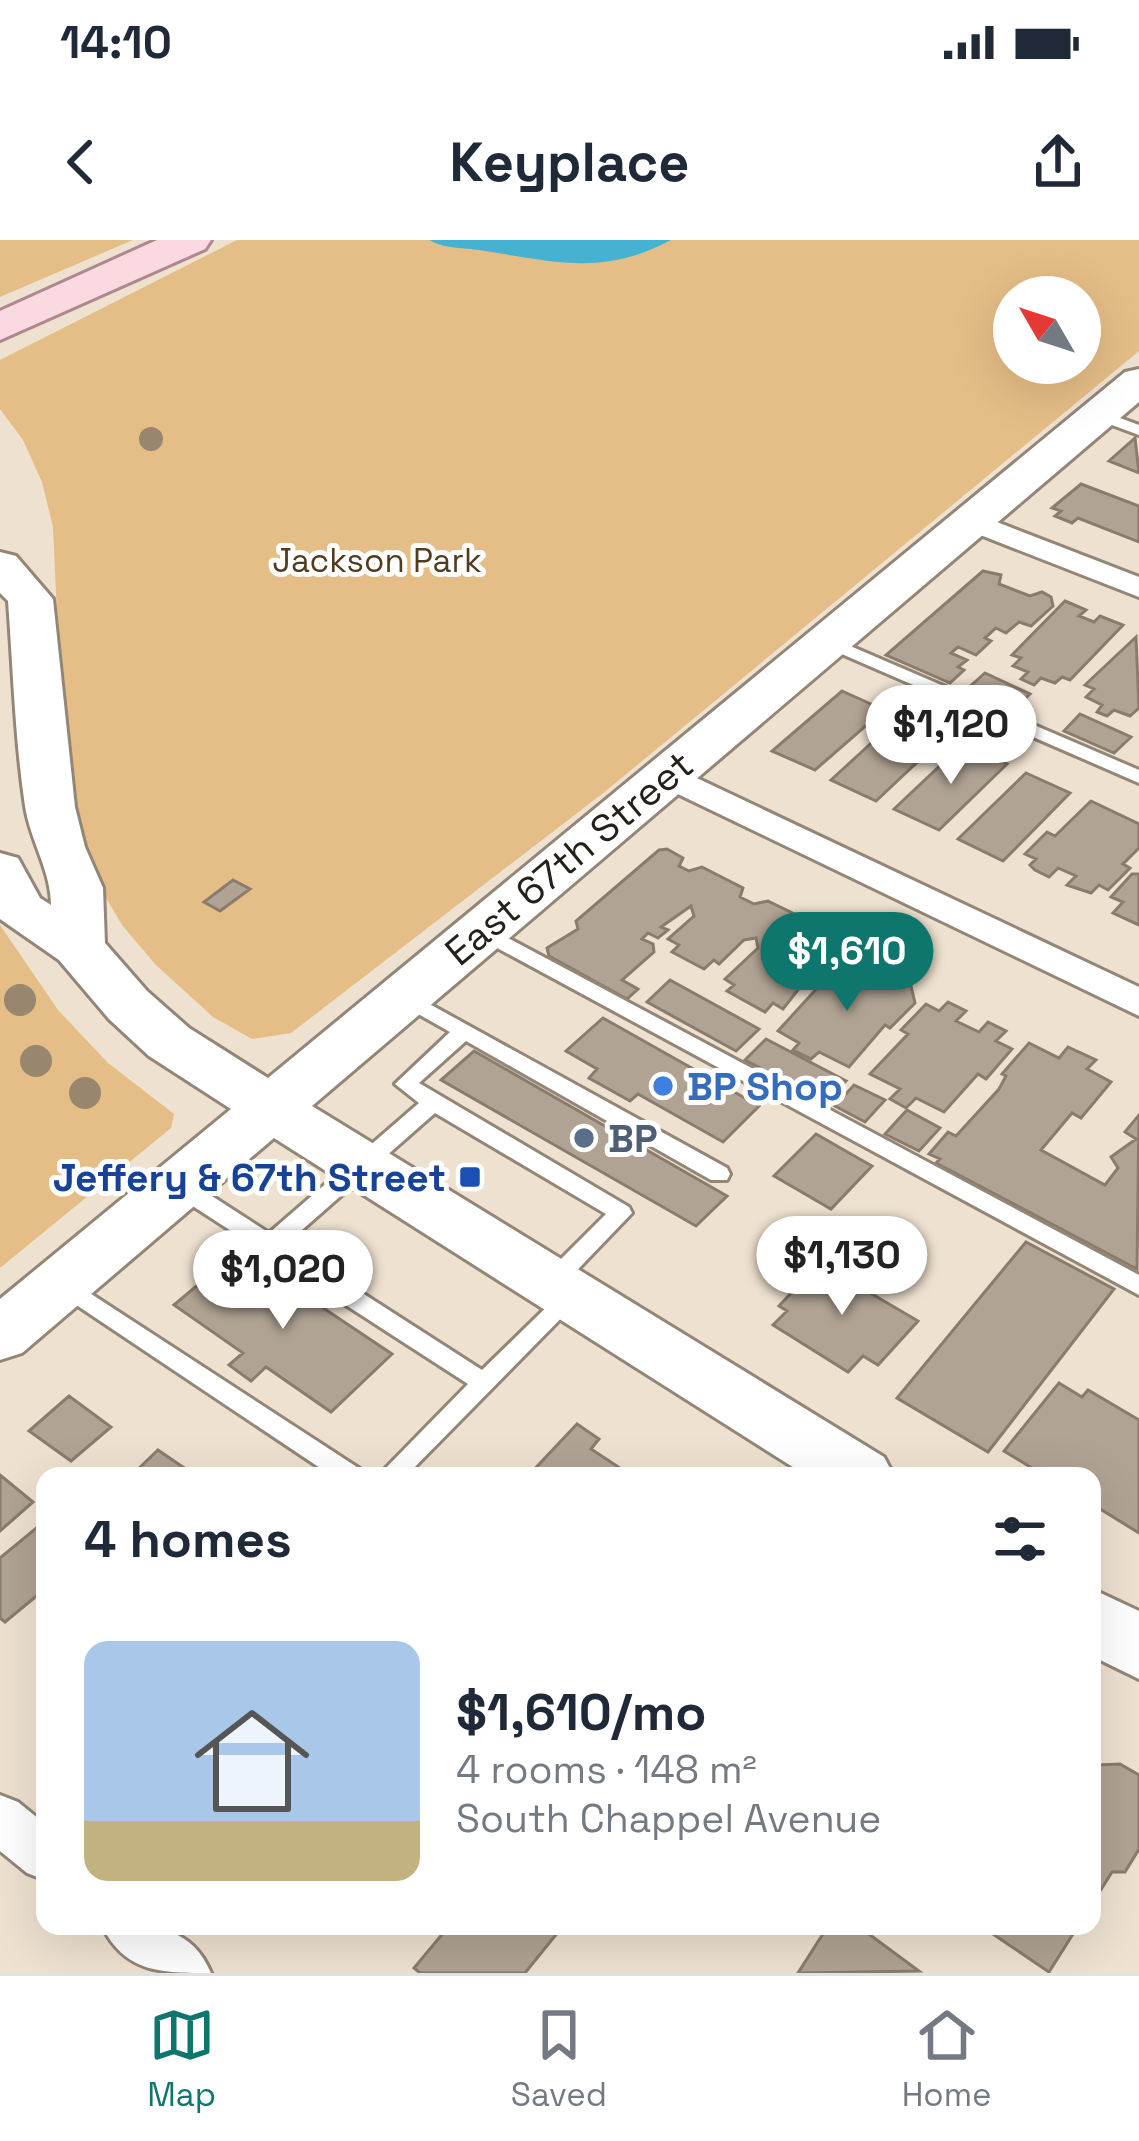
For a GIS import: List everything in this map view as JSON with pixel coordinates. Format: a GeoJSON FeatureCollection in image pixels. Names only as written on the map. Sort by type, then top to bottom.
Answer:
{"type":"FeatureCollection","features":[{"type":"Feature","properties":{"kind":"main road"},"geometry":{"type":"LineString","coordinates":[[0,326],[191,240]]}},
{"type":"Feature","properties":{"kind":"street","name":"East 67th Street"},"geometry":{"type":"LineString","coordinates":[[0,1335],[971,521],[1119,422],[1139,381]]}},
{"type":"Feature","properties":{"kind":"street"},"geometry":{"type":"LineString","coordinates":[[971,521],[1139,588]]}},
{"type":"Feature","properties":{"kind":"street"},"geometry":{"type":"LineString","coordinates":[[0,565],[30,599],[50,807],[59,847],[77,889],[78,947]]}},
{"type":"Feature","properties":{"kind":"street"},"geometry":{"type":"LineString","coordinates":[[667,775],[1139,1003]]}},
{"type":"Feature","properties":{"kind":"street"},"geometry":{"type":"LineString","coordinates":[[0,870],[20,909],[78,947],[128,1005],[170,1042],[845,1467]]}},
{"type":"Feature","properties":{"kind":"street"},"geometry":{"type":"LineString","coordinates":[[1101,1625],[1139,1648]]}},
{"type":"Feature","properties":{"kind":"street"},"geometry":{"type":"LineString","coordinates":[[0,1819],[36,1849]]}},
{"type":"Feature","properties":{"kind":"street"},"geometry":{"type":"LineString","coordinates":[[139,1935],[184,1973]]}},
{"type":"Feature","properties":{"kind":"lane"},"geometry":{"type":"LineString","coordinates":[[827,641],[1139,777]]}},
{"type":"Feature","properties":{"kind":"lane"},"geometry":{"type":"LineString","coordinates":[[482,931],[1139,1286]]}},
{"type":"Feature","properties":{"kind":"lane"},"geometry":{"type":"LineString","coordinates":[[403,997],[719,1174]]}},
{"type":"Feature","properties":{"kind":"lane"},"geometry":{"type":"LineString","coordinates":[[399,1467],[484,1383],[621,1213],[406,1084],[464,1031]]}},
{"type":"Feature","properties":{"kind":"lane"},"geometry":{"type":"LineString","coordinates":[[270,1245],[434,1102]]}},
{"type":"Feature","properties":{"kind":"lane"},"geometry":{"type":"LineString","coordinates":[[179,1185],[484,1383]]}},
{"type":"Feature","properties":{"kind":"lane"},"geometry":{"type":"LineString","coordinates":[[62,1284],[337,1467]]}},
{"type":"Feature","properties":{"kind":"green space"},"geometry":{"type":"Polygon","coordinates":[[[0,240],[133,240],[0,297],[0,240]]]}},
{"type":"Feature","properties":{"kind":"green space","name":"Jackson Park"},"geometry":{"type":"Polygon","coordinates":[[[237,240],[1139,240],[1139,351],[1101,382],[1101,276],[993,276],[993,384],[1099,384],[607,790],[291,1033],[252,1039],[213,1017],[156,965],[122,925],[92,874],[64,769],[53,527],[42,482],[23,440],[0,409],[0,360],[237,240]]]}},
{"type":"Feature","properties":{"kind":"green space"},"geometry":{"type":"Polygon","coordinates":[[[0,925],[58,1010],[108,1063],[174,1114],[171,1128],[0,1268],[0,925]]]}},
{"type":"Feature","properties":{"kind":"water"},"geometry":{"type":"Polygon","coordinates":[[[429,240],[671,240],[624,258],[580,263],[449,247],[429,240]]]}},
{"type":"Feature","properties":{"kind":"building"},"geometry":{"type":"Polygon","coordinates":[[[1135,438],[1139,473],[1109,461],[1135,438]]]}},
{"type":"Feature","properties":{"kind":"building"},"geometry":{"type":"Polygon","coordinates":[[[1081,484],[1139,506],[1139,542],[1078,518],[1072,523],[1055,516],[1061,511],[1052,508],[1081,484]]]}},
{"type":"Feature","properties":{"kind":"building"},"geometry":{"type":"Polygon","coordinates":[[[983,571],[1001,575],[999,584],[1030,596],[1042,592],[1051,597],[1053,606],[1031,626],[1019,622],[1006,633],[996,628],[985,638],[991,641],[976,655],[958,647],[951,653],[967,660],[950,683],[886,655],[983,571]]]}},
{"type":"Feature","properties":{"kind":"building"},"geometry":{"type":"Polygon","coordinates":[[[1065,601],[1086,610],[1079,616],[1094,622],[1100,616],[1123,625],[1070,680],[1062,677],[1055,683],[1041,678],[1034,685],[1021,679],[1028,672],[1013,666],[1021,658],[1012,655],[1065,601]]]}},
{"type":"Feature","properties":{"kind":"building"},"geometry":{"type":"Polygon","coordinates":[[[1136,637],[1139,708],[1130,716],[1114,710],[1107,716],[1097,712],[1102,705],[1086,697],[1094,689],[1085,685],[1136,637]]]}},
{"type":"Feature","properties":{"kind":"building"},"geometry":{"type":"Polygon","coordinates":[[[985,673],[1030,694],[1013,710],[967,689],[985,673]]]}},
{"type":"Feature","properties":{"kind":"building"},"geometry":{"type":"Polygon","coordinates":[[[842,691],[884,710],[815,770],[772,751],[842,691]]]}},
{"type":"Feature","properties":{"kind":"building"},"geometry":{"type":"Polygon","coordinates":[[[1080,714],[1131,737],[1114,753],[1064,731],[1080,714]]]}},
{"type":"Feature","properties":{"kind":"building"},"geometry":{"type":"Polygon","coordinates":[[[902,715],[946,735],[876,801],[831,780],[902,715]]]}},
{"type":"Feature","properties":{"kind":"building"},"geometry":{"type":"Polygon","coordinates":[[[963,744],[1007,764],[939,830],[894,809],[963,744]]]}},
{"type":"Feature","properties":{"kind":"building"},"geometry":{"type":"Polygon","coordinates":[[[1026,773],[1070,793],[1003,861],[958,839],[1026,773]]]}},
{"type":"Feature","properties":{"kind":"building"},"geometry":{"type":"Polygon","coordinates":[[[1091,801],[1139,824],[1139,848],[1123,864],[1130,868],[1108,890],[1099,885],[1091,893],[1067,885],[1076,876],[1058,868],[1049,877],[1035,870],[1030,865],[1036,859],[1025,854],[1047,832],[1055,836],[1091,801]]]}},
{"type":"Feature","properties":{"kind":"building"},"geometry":{"type":"Polygon","coordinates":[[[659,850],[683,858],[679,866],[689,871],[702,867],[743,888],[740,897],[754,904],[768,901],[807,920],[805,928],[819,936],[830,932],[843,938],[845,945],[812,972],[783,1009],[773,1003],[765,1012],[727,991],[734,985],[725,979],[758,948],[756,938],[744,940],[719,964],[714,960],[704,969],[672,952],[679,945],[668,939],[694,916],[691,906],[661,927],[668,930],[658,938],[648,933],[642,939],[653,944],[654,952],[622,980],[638,989],[627,999],[549,956],[547,948],[578,929],[576,921],[659,850]]]}},
{"type":"Feature","properties":{"kind":"building"},"geometry":{"type":"Polygon","coordinates":[[[1132,874],[1139,874],[1139,925],[1113,913],[1123,902],[1111,897],[1132,874]]]}},
{"type":"Feature","properties":{"kind":"building"},"geometry":{"type":"Polygon","coordinates":[[[233,880],[250,889],[220,911],[204,902],[233,880]]]}},
{"type":"Feature","properties":{"kind":"building"},"geometry":{"type":"Polygon","coordinates":[[[862,959],[871,967],[863,975],[886,987],[892,981],[910,982],[915,1003],[890,1028],[885,1025],[849,1067],[819,1052],[811,1059],[793,1050],[799,1043],[778,1031],[840,963],[846,966],[862,959]]]}},
{"type":"Feature","properties":{"kind":"building"},"geometry":{"type":"Polygon","coordinates":[[[670,980],[759,1029],[736,1051],[647,1002],[670,980]]]}},
{"type":"Feature","properties":{"kind":"building"},"geometry":{"type":"Polygon","coordinates":[[[948,1002],[966,1011],[956,1021],[979,1032],[988,1022],[1006,1031],[996,1041],[1012,1049],[986,1079],[978,1074],[944,1112],[916,1098],[906,1108],[890,1099],[900,1089],[870,1074],[908,1034],[901,1030],[926,1004],[939,1011],[948,1002]]]}},
{"type":"Feature","properties":{"kind":"building","name":"BP Shop"},"geometry":{"type":"Polygon","coordinates":[[[603,1018],[759,1106],[723,1142],[638,1094],[630,1101],[589,1078],[597,1069],[566,1051],[603,1018]]]}},
{"type":"Feature","properties":{"kind":"building"},"geometry":{"type":"Polygon","coordinates":[[[766,1039],[846,1081],[825,1102],[745,1060],[766,1039]]]}},
{"type":"Feature","properties":{"kind":"building"},"geometry":{"type":"Polygon","coordinates":[[[1029,1043],[1059,1058],[1068,1047],[1096,1060],[1087,1069],[1111,1082],[1081,1118],[1072,1113],[1041,1150],[1105,1185],[1118,1168],[1111,1157],[1136,1139],[1125,1132],[1139,1115],[1137,1269],[936,1163],[940,1159],[929,1154],[948,1132],[956,1136],[999,1089],[1006,1076],[1002,1074],[1029,1043]]]}},
{"type":"Feature","properties":{"kind":"building","name":"BP"},"geometry":{"type":"Polygon","coordinates":[[[474,1051],[727,1196],[696,1226],[441,1080],[474,1051]]]}},
{"type":"Feature","properties":{"kind":"building"},"geometry":{"type":"Polygon","coordinates":[[[854,1085],[885,1100],[865,1122],[835,1106],[854,1085]]]}},
{"type":"Feature","properties":{"kind":"building"},"geometry":{"type":"Polygon","coordinates":[[[907,1110],[940,1128],[919,1151],[885,1134],[907,1110]]]}},
{"type":"Feature","properties":{"kind":"building"},"geometry":{"type":"Polygon","coordinates":[[[816,1134],[872,1166],[831,1209],[774,1176],[816,1134]]]}},
{"type":"Feature","properties":{"kind":"building"},"geometry":{"type":"Polygon","coordinates":[[[1026,1242],[1114,1289],[988,1452],[897,1398],[1026,1242]]]}},
{"type":"Feature","properties":{"kind":"building"},"geometry":{"type":"Polygon","coordinates":[[[238,1251],[392,1354],[331,1412],[266,1367],[251,1381],[229,1365],[243,1353],[174,1305],[238,1251]]]}},
{"type":"Feature","properties":{"kind":"building"},"geometry":{"type":"Polygon","coordinates":[[[819,1263],[832,1271],[839,1264],[868,1281],[862,1288],[918,1321],[878,1365],[863,1356],[848,1372],[773,1325],[787,1311],[779,1306],[819,1263]]]}},
{"type":"Feature","properties":{"kind":"building"},"geometry":{"type":"Polygon","coordinates":[[[1059,1383],[1082,1397],[1088,1390],[1139,1420],[1139,1533],[1101,1510],[1101,1467],[1030,1467],[1004,1451],[1059,1383]]]}},
{"type":"Feature","properties":{"kind":"building"},"geometry":{"type":"Polygon","coordinates":[[[69,1396],[111,1427],[71,1461],[29,1431],[69,1396]]]}},
{"type":"Feature","properties":{"kind":"building"},"geometry":{"type":"Polygon","coordinates":[[[577,1424],[599,1439],[591,1449],[618,1467],[536,1467],[577,1424]]]}},
{"type":"Feature","properties":{"kind":"building"},"geometry":{"type":"Polygon","coordinates":[[[158,1450],[183,1467],[140,1467],[158,1450]]]}},
{"type":"Feature","properties":{"kind":"building"},"geometry":{"type":"Polygon","coordinates":[[[0,1475],[33,1502],[0,1531],[0,1475]]]}},
{"type":"Feature","properties":{"kind":"building"},"geometry":{"type":"Polygon","coordinates":[[[36,1528],[36,1596],[5,1622],[0,1618],[0,1558],[36,1528]]]}},
{"type":"Feature","properties":{"kind":"building"},"geometry":{"type":"Polygon","coordinates":[[[1120,1764],[1139,1775],[1139,1849],[1125,1872],[1112,1872],[1101,1890],[1101,1765],[1120,1764]]]}},
{"type":"Feature","properties":{"kind":"building"},"geometry":{"type":"Polygon","coordinates":[[[442,1935],[556,1935],[525,1973],[420,1973],[414,1968],[442,1935]]]}},
{"type":"Feature","properties":{"kind":"building"},"geometry":{"type":"Polygon","coordinates":[[[822,1935],[870,1935],[919,1971],[798,1973],[822,1935]]]}},
{"type":"Feature","properties":{"kind":"building"},"geometry":{"type":"Polygon","coordinates":[[[994,1935],[1072,1935],[1049,1972],[994,1935]]]}},
{"type":"Feature","properties":{"kind":"place","name":"BP Shop"},"geometry":{"type":"Point","coordinates":[663,1086]}},
{"type":"Feature","properties":{"kind":"place","name":"BP"},"geometry":{"type":"Point","coordinates":[584,1138]}},
{"type":"Feature","properties":{"kind":"place","name":"Jeffery & 67th Street"},"geometry":{"type":"Point","coordinates":[470,1177]}}]}
